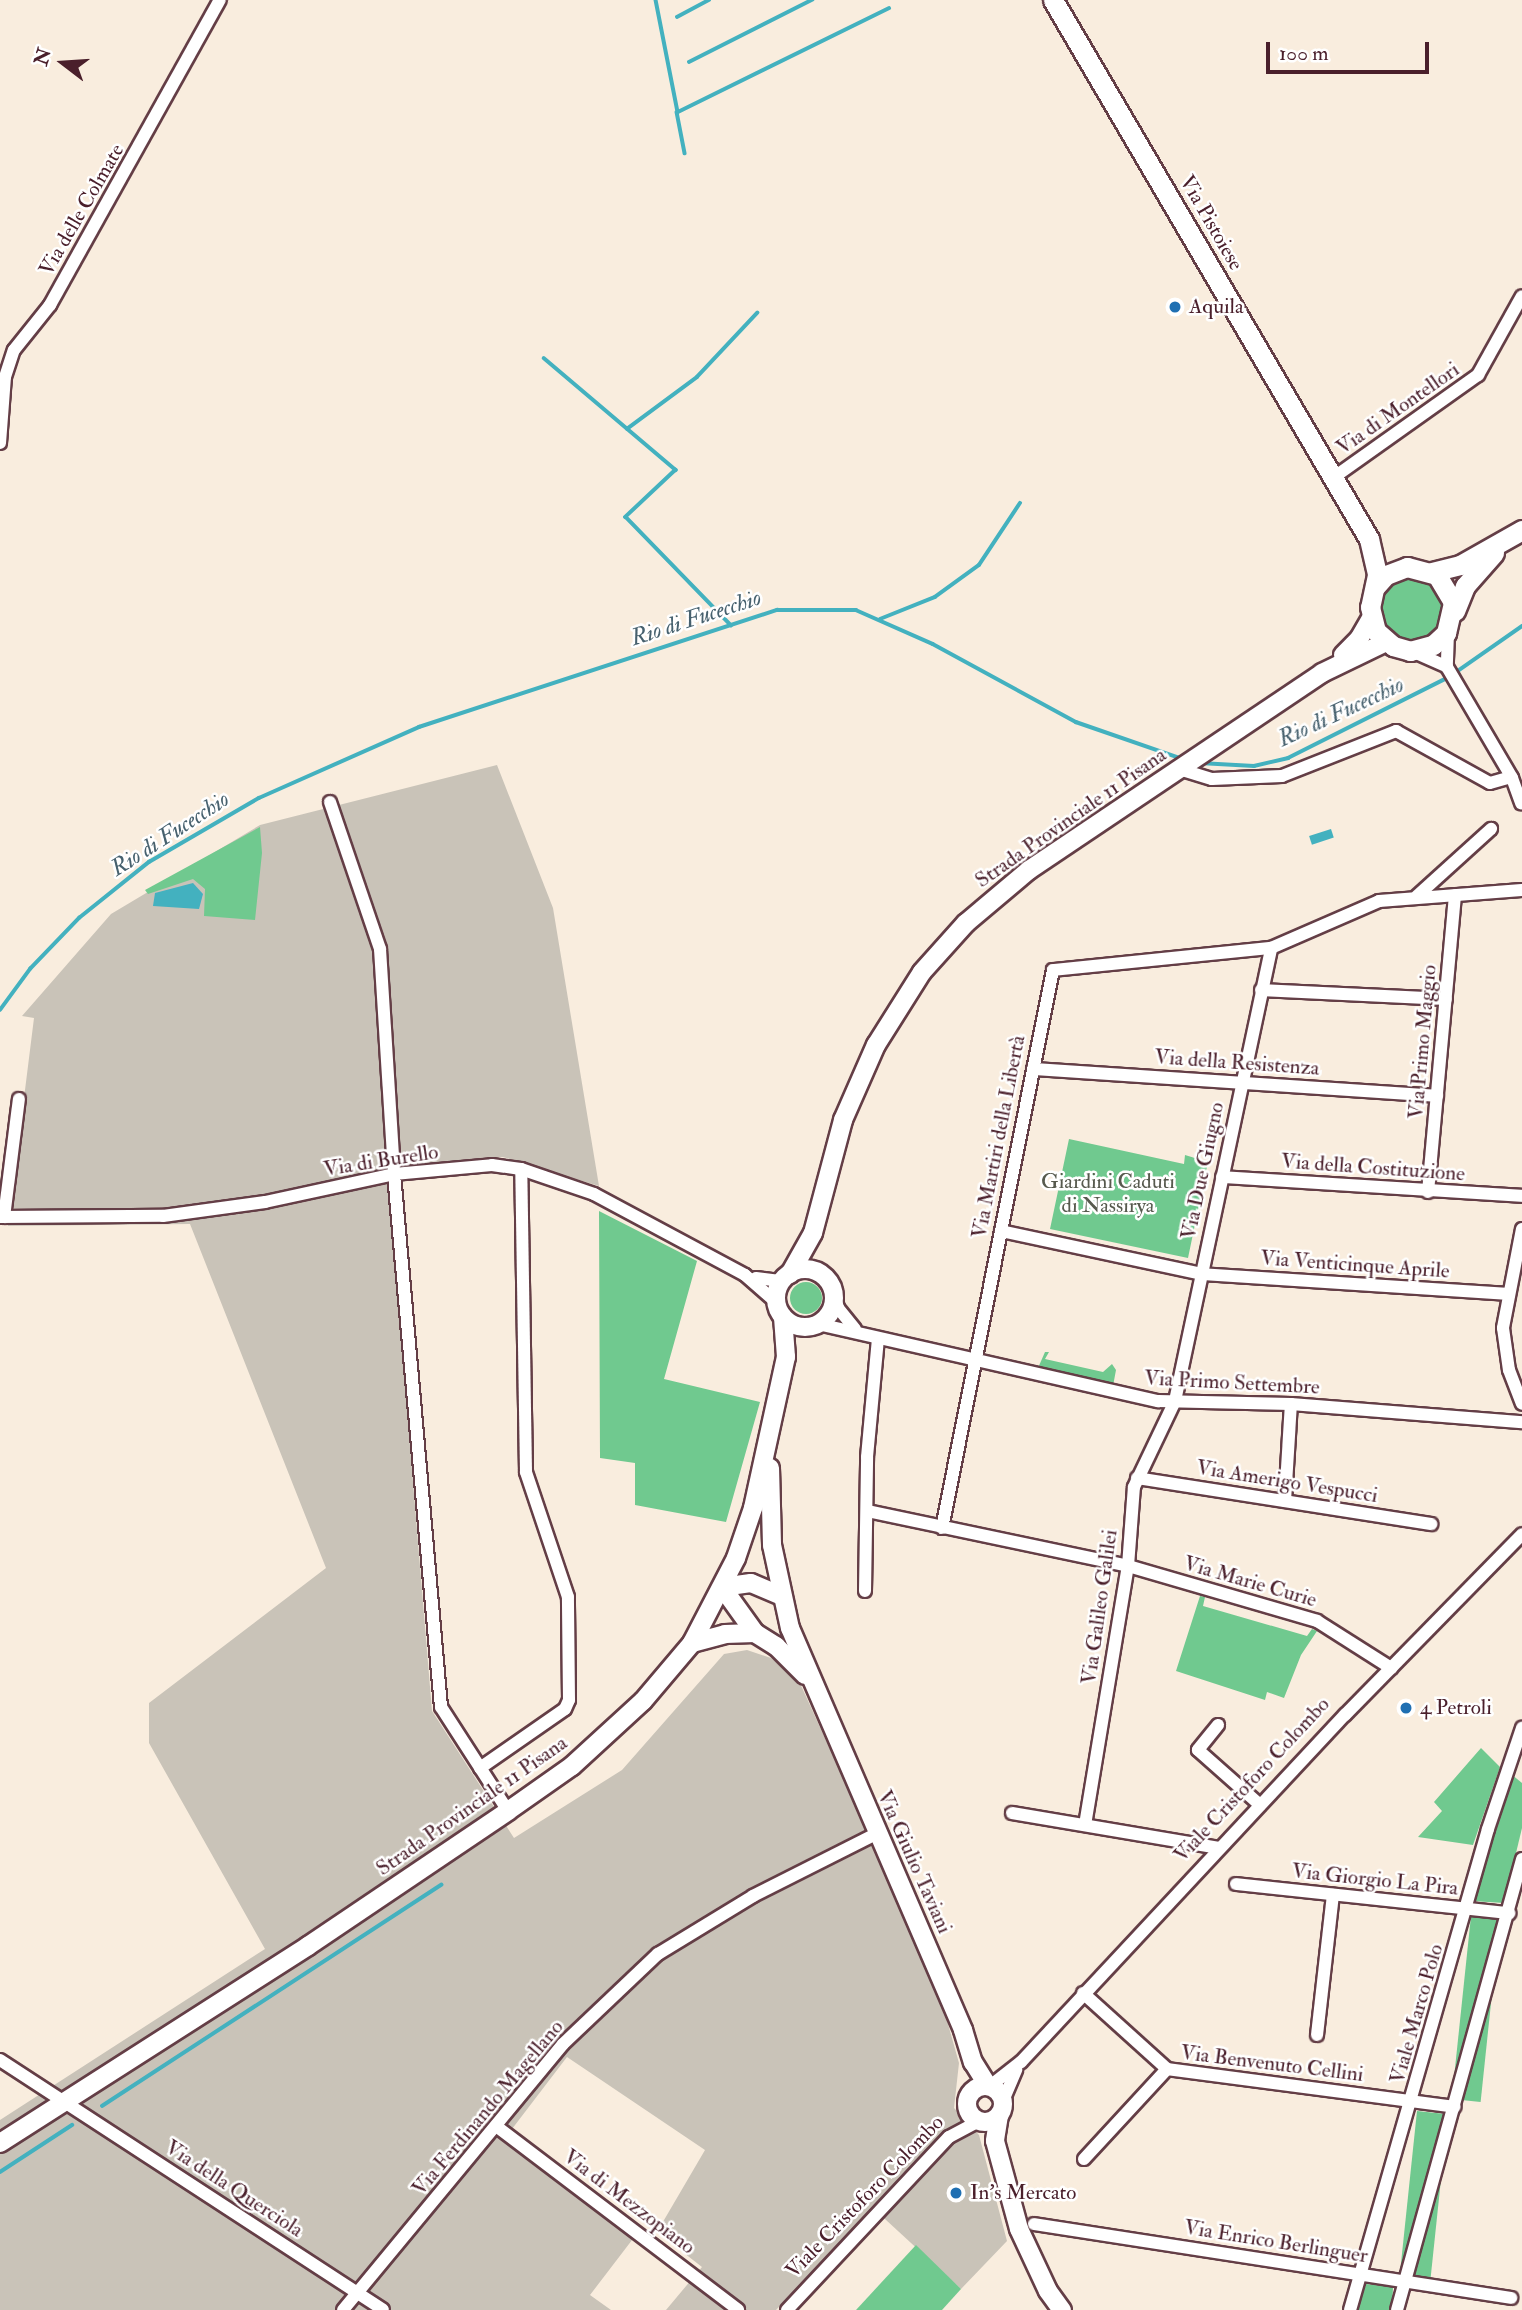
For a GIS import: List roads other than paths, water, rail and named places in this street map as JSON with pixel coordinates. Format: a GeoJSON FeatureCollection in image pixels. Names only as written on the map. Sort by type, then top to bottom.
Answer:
{"type":"FeatureCollection","features":[{"type":"Feature","properties":{"kind":"main road","name":"Via Pistoiese"},"geometry":{"type":"LineString","coordinates":[[1053,0],[1371,542],[1397,562],[1423,569]]}},
{"type":"Feature","properties":{"kind":"main road"},"geometry":{"type":"LineString","coordinates":[[1502,545],[1460,565],[1393,571],[1376,586],[1371,618],[1386,642],[1410,651],[1433,645],[1451,621],[1465,586],[1502,545],[1522,530]]}},
{"type":"Feature","properties":{"kind":"main road","name":"Via Pistoiese"},"geometry":{"type":"LineString","coordinates":[[1371,542],[1376,586]]}},
{"type":"Feature","properties":{"kind":"main road"},"geometry":{"type":"LineString","coordinates":[[1423,569],[1449,590],[1451,621]]}},
{"type":"Feature","properties":{"kind":"main road","name":"Strada Provinciale 11 Pisana"},"geometry":{"type":"LineString","coordinates":[[1322,673],[1359,639],[1371,618]]}},
{"type":"Feature","properties":{"kind":"main road","name":"Strada Provinciale 11 Pisana"},"geometry":{"type":"LineString","coordinates":[[0,2143],[308,1946],[508,1811],[602,1741],[692,1643],[722,1587],[753,1508],[786,1357],[780,1309],[786,1277],[813,1233],[856,1088],[893,1015],[922,972],[998,895],[1322,673],[1386,642]]}},
{"type":"Feature","properties":{"kind":"main road","name":"Strada Provinciale 11 Pisana"},"geometry":{"type":"LineString","coordinates":[[786,1357],[832,1307],[813,1233]]}},
{"type":"Feature","properties":{"kind":"main road"},"geometry":{"type":"LineString","coordinates":[[786,1277],[806,1270],[827,1282]]}},
{"type":"Feature","properties":{"kind":"main road"},"geometry":{"type":"LineString","coordinates":[[780,1309],[796,1325],[814,1325]]}},
{"type":"Feature","properties":{"kind":"main road","name":"Via Giulio Taviani"},"geometry":{"type":"LineString","coordinates":[[772,1423],[769,1498],[782,1596],[811,1682],[963,2030],[973,2062],[989,2086]]}},
{"type":"Feature","properties":{"kind":"main road"},"geometry":{"type":"LineString","coordinates":[[722,1587],[751,1583],[782,1596]]}},
{"type":"Feature","properties":{"kind":"main road","name":"Via Giulio Taviani"},"geometry":{"type":"LineString","coordinates":[[722,1587],[755,1633],[776,1646],[811,1682]]}},
{"type":"Feature","properties":{"kind":"main road"},"geometry":{"type":"LineString","coordinates":[[692,1643],[725,1634],[755,1633]]}},
{"type":"Feature","properties":{"kind":"main road","name":"Via Giulio Taviani"},"geometry":{"type":"LineString","coordinates":[[968,2097],[973,2062]]}},
{"type":"Feature","properties":{"kind":"main road"},"geometry":{"type":"LineString","coordinates":[[989,2086],[1001,2108],[995,2141]]}},
{"type":"Feature","properties":{"kind":"main road","name":"Viale Cristoforo Colombo"},"geometry":{"type":"LineString","coordinates":[[989,2086],[974,2089],[968,2097],[969,2114],[980,2121],[1001,2108]]}},
{"type":"Feature","properties":{"kind":"main road"},"geometry":{"type":"LineString","coordinates":[[980,2121],[995,2141],[1018,2229],[1048,2291],[1062,2310]]}},
{"type":"Feature","properties":{"kind":"street","name":"Via delle Colmate"},"geometry":{"type":"LineString","coordinates":[[0,443],[5,377],[14,350],[50,305],[220,0]]}},
{"type":"Feature","properties":{"kind":"street","name":"Via di Montellori"},"geometry":{"type":"LineString","coordinates":[[1333,478],[1479,375],[1522,296]]}},
{"type":"Feature","properties":{"kind":"street"},"geometry":{"type":"LineString","coordinates":[[1447,667],[1451,621]]}},
{"type":"Feature","properties":{"kind":"street"},"geometry":{"type":"LineString","coordinates":[[1410,651],[1427,655],[1447,667],[1515,781],[1522,804]]}},
{"type":"Feature","properties":{"kind":"street"},"geometry":{"type":"LineString","coordinates":[[1175,772],[1212,779],[1282,776],[1396,732],[1490,783],[1515,781]]}},
{"type":"Feature","properties":{"kind":"street"},"geometry":{"type":"LineString","coordinates":[[331,802],[380,949],[394,1174],[441,1707],[508,1811]]}},
{"type":"Feature","properties":{"kind":"street"},"geometry":{"type":"LineString","coordinates":[[1417,896],[1490,830]]}},
{"type":"Feature","properties":{"kind":"street"},"geometry":{"type":"LineString","coordinates":[[1271,948],[1379,901],[1522,890]]}},
{"type":"Feature","properties":{"kind":"street","name":"Via Primo Maggio"},"geometry":{"type":"LineString","coordinates":[[1428,1192],[1455,895]]}},
{"type":"Feature","properties":{"kind":"street","name":"Via Due Giugno"},"geometry":{"type":"LineString","coordinates":[[1175,1401],[1271,948]]}},
{"type":"Feature","properties":{"kind":"street","name":"Via Martiri della Libertà"},"geometry":{"type":"LineString","coordinates":[[942,1528],[1049,977],[1055,968],[1271,948]]}},
{"type":"Feature","properties":{"kind":"street"},"geometry":{"type":"LineString","coordinates":[[1261,990],[1447,999]]}},
{"type":"Feature","properties":{"kind":"street","name":"Via della Resistenza"},"geometry":{"type":"LineString","coordinates":[[1033,1069],[1437,1096]]}},
{"type":"Feature","properties":{"kind":"street"},"geometry":{"type":"LineString","coordinates":[[2,1217],[19,1099]]}},
{"type":"Feature","properties":{"kind":"street","name":"Via di Burello"},"geometry":{"type":"LineString","coordinates":[[2,1217],[152,1217],[216,1210],[394,1174],[492,1166],[520,1169],[594,1194],[745,1275],[780,1309]]}},
{"type":"Feature","properties":{"kind":"street"},"geometry":{"type":"LineString","coordinates":[[480,1768],[565,1709],[569,1700],[568,1597],[526,1472],[520,1169]]}},
{"type":"Feature","properties":{"kind":"street","name":"Via della Costituzione"},"geometry":{"type":"LineString","coordinates":[[1222,1177],[1522,1196]]}},
{"type":"Feature","properties":{"kind":"street"},"geometry":{"type":"LineString","coordinates":[[1522,1229],[1507,1294],[1504,1349],[1522,1405]]}},
{"type":"Feature","properties":{"kind":"street","name":"Via Venticinque Aprile"},"geometry":{"type":"LineString","coordinates":[[1001,1231],[1201,1274],[1507,1294]]}},
{"type":"Feature","properties":{"kind":"street","name":"Via di Burello"},"geometry":{"type":"LineString","coordinates":[[745,1275],[786,1277]]}},
{"type":"Feature","properties":{"kind":"street"},"geometry":{"type":"LineString","coordinates":[[827,1282],[846,1320],[858,1331]]}},
{"type":"Feature","properties":{"kind":"street"},"geometry":{"type":"LineString","coordinates":[[814,1325],[858,1331],[878,1339],[974,1361]]}},
{"type":"Feature","properties":{"kind":"street"},"geometry":{"type":"LineString","coordinates":[[865,1591],[867,1457],[878,1339]]}},
{"type":"Feature","properties":{"kind":"street","name":"Via Primo Settembre"},"geometry":{"type":"LineString","coordinates":[[974,1361],[1116,1394],[1175,1401],[1291,1404],[1522,1422]]}},
{"type":"Feature","properties":{"kind":"street","name":"Via Galileo Galilei"},"geometry":{"type":"LineString","coordinates":[[1085,1825],[1128,1566],[1136,1478],[1175,1401]]}},
{"type":"Feature","properties":{"kind":"street"},"geometry":{"type":"LineString","coordinates":[[1285,1501],[1291,1404]]}},
{"type":"Feature","properties":{"kind":"street","name":"Via Primo Settembre"},"geometry":{"type":"LineString","coordinates":[[1490,1419],[1522,1405]]}},
{"type":"Feature","properties":{"kind":"street","name":"Via Amerigo Vespucci"},"geometry":{"type":"LineString","coordinates":[[1136,1478],[1431,1524]]}},
{"type":"Feature","properties":{"kind":"street","name":"Via Marie Curie"},"geometry":{"type":"LineString","coordinates":[[868,1511],[1128,1566],[1317,1621],[1391,1668]]}},
{"type":"Feature","properties":{"kind":"street","name":"Viale Cristoforo Colombo"},"geometry":{"type":"LineString","coordinates":[[989,2086],[1021,2062],[1259,1805],[1522,1534]]}},
{"type":"Feature","properties":{"kind":"street"},"geometry":{"type":"LineString","coordinates":[[1218,1725],[1198,1750],[1259,1805]]}},
{"type":"Feature","properties":{"kind":"street","name":"Viale Marco Polo"},"geometry":{"type":"LineString","coordinates":[[1350,2310],[1466,1909],[1522,1728]]}},
{"type":"Feature","properties":{"kind":"street"},"geometry":{"type":"LineString","coordinates":[[1510,1764],[1522,1775]]}},
{"type":"Feature","properties":{"kind":"street"},"geometry":{"type":"LineString","coordinates":[[1012,1813],[1219,1848]]}},
{"type":"Feature","properties":{"kind":"street","name":"Via Ferdinando Magellano"},"geometry":{"type":"LineString","coordinates":[[343,2310],[563,2044],[658,1954],[753,1896],[876,1834]]}},
{"type":"Feature","properties":{"kind":"street"},"geometry":{"type":"LineString","coordinates":[[1397,2310],[1522,1859]]}},
{"type":"Feature","properties":{"kind":"street","name":"Via Giorgio La Pira"},"geometry":{"type":"LineString","coordinates":[[1236,1884],[1509,1913]]}},
{"type":"Feature","properties":{"kind":"street"},"geometry":{"type":"LineString","coordinates":[[1317,2035],[1333,1895]]}},
{"type":"Feature","properties":{"kind":"street","name":"Via Benvenuto Cellini"},"geometry":{"type":"LineString","coordinates":[[1083,1993],[1167,2069],[1455,2107]]}},
{"type":"Feature","properties":{"kind":"street","name":"Via della Querciola"},"geometry":{"type":"LineString","coordinates":[[0,2060],[383,2310]]}},
{"type":"Feature","properties":{"kind":"street","name":"Viale Cristoforo Colombo"},"geometry":{"type":"LineString","coordinates":[[1001,2108],[1021,2062]]}},
{"type":"Feature","properties":{"kind":"street","name":"Via Benvenuto Cellini"},"geometry":{"type":"LineString","coordinates":[[1084,2160],[1167,2069]]}},
{"type":"Feature","properties":{"kind":"street","name":"Viale Cristoforo Colombo"},"geometry":{"type":"LineString","coordinates":[[787,2310],[949,2137],[980,2121]]}},
{"type":"Feature","properties":{"kind":"street","name":"Via di Mezzopiano"},"geometry":{"type":"LineString","coordinates":[[496,2126],[738,2310]]}},
{"type":"Feature","properties":{"kind":"street","name":"Via Enrico Berlinguer"},"geometry":{"type":"LineString","coordinates":[[1034,2224],[1511,2298]]}},
{"type":"Feature","properties":{"kind":"water"},"geometry":{"type":"Polygon","coordinates":[[[1331,829],[1334,838],[1312,845],[1309,836],[1331,829]]]}},
{"type":"Feature","properties":{"kind":"water"},"geometry":{"type":"Polygon","coordinates":[[[193,883],[203,894],[199,909],[153,906],[155,893],[193,883]]]}},
{"type":"Feature","properties":{"kind":"waterway"},"geometry":{"type":"LineString","coordinates":[[656,0],[678,112],[889,8]]}},
{"type":"Feature","properties":{"kind":"waterway"},"geometry":{"type":"LineString","coordinates":[[677,17],[709,0]]}},
{"type":"Feature","properties":{"kind":"waterway"},"geometry":{"type":"LineString","coordinates":[[689,62],[812,0]]}},
{"type":"Feature","properties":{"kind":"waterway"},"geometry":{"type":"LineString","coordinates":[[677,112],[685,153]]}},
{"type":"Feature","properties":{"kind":"waterway"},"geometry":{"type":"LineString","coordinates":[[627,429],[697,377],[757,313]]}},
{"type":"Feature","properties":{"kind":"waterway"},"geometry":{"type":"LineString","coordinates":[[544,358],[676,470],[626,517],[731,625]]}},
{"type":"Feature","properties":{"kind":"waterway"},"geometry":{"type":"LineString","coordinates":[[880,619],[935,597],[979,565],[1020,503]]}},
{"type":"Feature","properties":{"kind":"waterway","name":"Rio di Fucecchio"},"geometry":{"type":"LineString","coordinates":[[0,1010],[30,969],[79,918],[149,862],[259,798],[419,727],[777,610],[856,610],[933,644],[1076,722],[1183,759]]}},
{"type":"Feature","properties":{"kind":"waterway","name":"Rio di Fucecchio"},"geometry":{"type":"LineString","coordinates":[[1455,673],[1522,626]]}},
{"type":"Feature","properties":{"kind":"waterway","name":"Rio di Fucecchio"},"geometry":{"type":"LineString","coordinates":[[1200,763],[1254,766],[1288,758],[1449,677]]}},
{"type":"Feature","properties":{"kind":"waterway"},"geometry":{"type":"LineString","coordinates":[[102,2106],[441,1885]]}},
{"type":"Feature","properties":{"kind":"waterway"},"geometry":{"type":"LineString","coordinates":[[0,2172],[72,2125]]}},
{"type":"Feature","properties":{"kind":"place","name":"Aquila"},"geometry":{"type":"Point","coordinates":[1175,307]}},
{"type":"Feature","properties":{"kind":"place","name":"4 Petroli"},"geometry":{"type":"Point","coordinates":[1406,1708]}},
{"type":"Feature","properties":{"kind":"place","name":"In's Mercato"},"geometry":{"type":"Point","coordinates":[956,2193]}},
{"type":"Feature","properties":{"kind":"park label","name":"Giardini Caduti di Nassirya"},"geometry":{"type":"Point","coordinates":[1108,1194]}}]}
